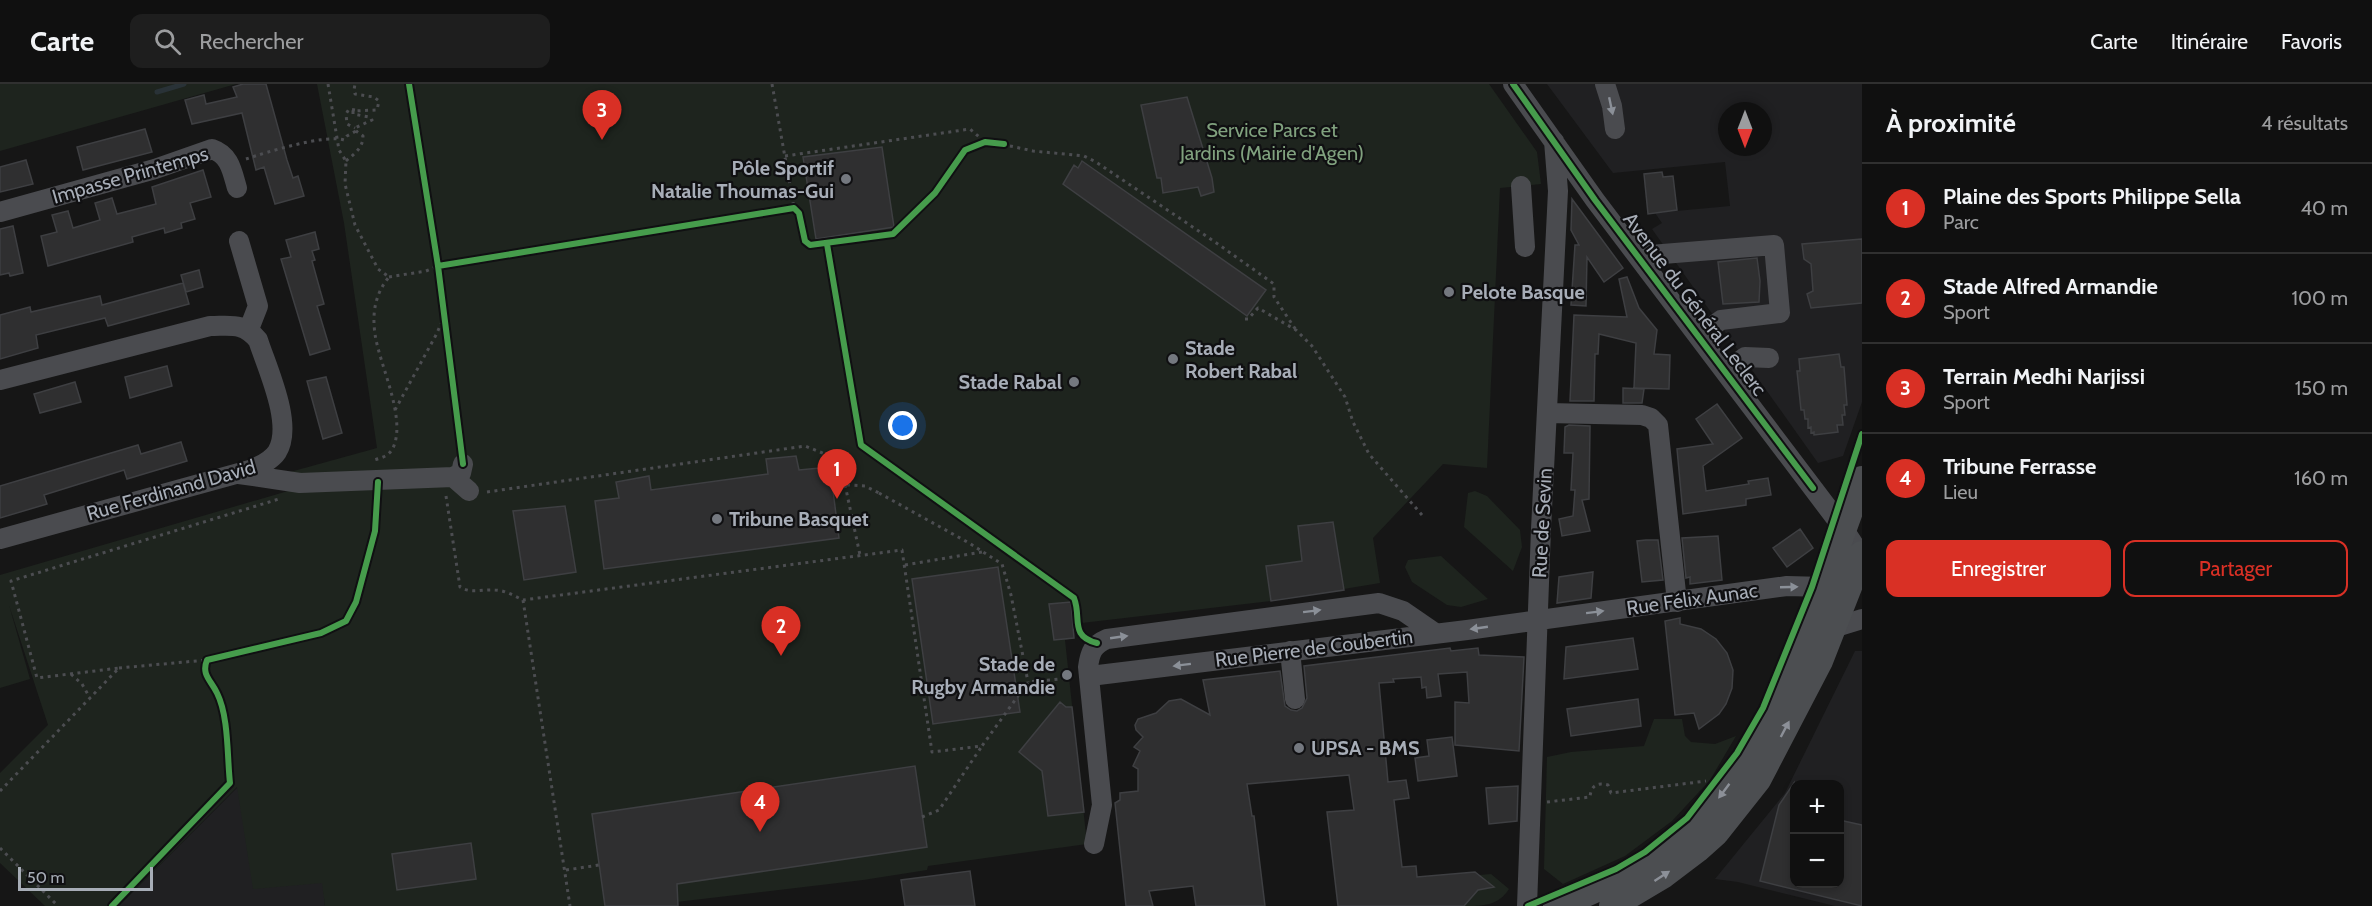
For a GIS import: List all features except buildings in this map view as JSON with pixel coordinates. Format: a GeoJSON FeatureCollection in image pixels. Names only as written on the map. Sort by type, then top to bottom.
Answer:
{"type":"FeatureCollection","features":[{"type":"Feature","properties":{"kind":"main road"},"geometry":{"type":"LineString","coordinates":[[1612,906],[1664,875],[1697,850],[1716,833],[1758,780],[1820,662],[1833,628],[1843,528],[1862,479]]}},
{"type":"Feature","properties":{"kind":"main road"},"geometry":{"type":"LineString","coordinates":[[1556,906],[1583,896],[1640,868],[1688,834],[1724,793],[1755,745],[1836,590],[1862,556]]}},
{"type":"Feature","properties":{"kind":"street","name":"Avenue du Général Leclerc"},"geometry":{"type":"LineString","coordinates":[[1514,84],[1638,256],[1862,556]]}},
{"type":"Feature","properties":{"kind":"street"},"geometry":{"type":"LineString","coordinates":[[1605,84],[1612,106],[1615,129]]}},
{"type":"Feature","properties":{"kind":"street","name":"Rue de Sevin"},"geometry":{"type":"LineString","coordinates":[[1527,906],[1537,620],[1558,192],[1554,141]]}},
{"type":"Feature","properties":{"kind":"street","name":"Impasse Printemps"},"geometry":{"type":"LineString","coordinates":[[0,212],[155,169],[212,149],[220,152],[230,164],[237,188]]}},
{"type":"Feature","properties":{"kind":"street"},"geometry":{"type":"LineString","coordinates":[[1521,186],[1525,248]]}},
{"type":"Feature","properties":{"kind":"street"},"geometry":{"type":"LineString","coordinates":[[0,380],[210,326],[236,325],[249,329],[258,306],[239,240]]}},
{"type":"Feature","properties":{"kind":"street"},"geometry":{"type":"LineString","coordinates":[[1638,256],[1774,245],[1780,313],[1721,320],[1699,336]]}},
{"type":"Feature","properties":{"kind":"street","name":"Rue Ferdinand David"},"geometry":{"type":"LineString","coordinates":[[0,539],[244,467],[275,455],[282,442],[283,424],[258,339],[249,329]]}},
{"type":"Feature","properties":{"kind":"street"},"geometry":{"type":"LineString","coordinates":[[1725,372],[1745,357],[1769,358]]}},
{"type":"Feature","properties":{"kind":"street"},"geometry":{"type":"LineString","coordinates":[[1547,413],[1642,415],[1652,418],[1658,425],[1677,602]]}},
{"type":"Feature","properties":{"kind":"street"},"geometry":{"type":"LineString","coordinates":[[244,467],[300,483],[451,474],[469,491]]}},
{"type":"Feature","properties":{"kind":"street","name":"Rue Félix Aunac"},"geometry":{"type":"LineString","coordinates":[[1537,620],[1787,586],[1836,590]]}},
{"type":"Feature","properties":{"kind":"street"},"geometry":{"type":"LineString","coordinates":[[1095,844],[1102,805],[1089,656],[1097,643],[1107,639],[1379,603],[1403,611],[1435,633]]}},
{"type":"Feature","properties":{"kind":"street"},"geometry":{"type":"LineString","coordinates":[[1833,628],[1862,619]]}},
{"type":"Feature","properties":{"kind":"street","name":"Rue Pierre de Coubertin"},"geometry":{"type":"LineString","coordinates":[[1090,676],[1537,620]]}},
{"type":"Feature","properties":{"kind":"street"},"geometry":{"type":"LineString","coordinates":[[1284,652],[1290,699]]}},
{"type":"Feature","properties":{"kind":"path"},"geometry":{"type":"LineString","coordinates":[[328,84],[339,150],[346,161],[345,184],[356,225],[378,269],[388,277],[426,271],[450,264]]}},
{"type":"Feature","properties":{"kind":"path"},"geometry":{"type":"LineString","coordinates":[[346,161],[362,145],[363,136],[347,124],[346,114],[349,109],[377,110],[379,105],[379,101],[374,97],[356,94],[355,84]]}},
{"type":"Feature","properties":{"kind":"path"},"geometry":{"type":"LineString","coordinates":[[772,84],[794,208],[799,213]]}},
{"type":"Feature","properties":{"kind":"path"},"geometry":{"type":"LineString","coordinates":[[339,150],[347,135],[372,120],[369,117],[353,114],[355,110]]}},
{"type":"Feature","properties":{"kind":"path"},"geometry":{"type":"LineString","coordinates":[[785,156],[970,129],[984,142]]}},
{"type":"Feature","properties":{"kind":"path"},"geometry":{"type":"LineString","coordinates":[[230,164],[336,137],[344,140]]}},
{"type":"Feature","properties":{"kind":"path"},"geometry":{"type":"LineString","coordinates":[[819,245],[893,234],[935,193],[965,150],[984,142],[1033,151],[1084,156],[1215,242],[1274,284],[1274,297],[1296,330],[1312,346],[1345,397],[1353,422],[1369,454],[1422,515]]}},
{"type":"Feature","properties":{"kind":"path"},"geometry":{"type":"LineString","coordinates":[[782,210],[794,208]]}},
{"type":"Feature","properties":{"kind":"path"},"geometry":{"type":"LineString","coordinates":[[827,244],[829,254]]}},
{"type":"Feature","properties":{"kind":"path"},"geometry":{"type":"LineString","coordinates":[[436,255],[439,275]]}},
{"type":"Feature","properties":{"kind":"path"},"geometry":{"type":"LineString","coordinates":[[371,461],[387,455],[393,448],[395,438],[395,412],[375,336],[374,320],[379,292],[388,277]]}},
{"type":"Feature","properties":{"kind":"path"},"geometry":{"type":"LineString","coordinates":[[443,304],[447,335]]}},
{"type":"Feature","properties":{"kind":"path"},"geometry":{"type":"LineString","coordinates":[[1245,319],[1248,319],[1258,308],[1296,330]]}},
{"type":"Feature","properties":{"kind":"path"},"geometry":{"type":"LineString","coordinates":[[395,412],[445,315]]}},
{"type":"Feature","properties":{"kind":"path"},"geometry":{"type":"LineString","coordinates":[[469,491],[476,494],[805,446],[830,456],[841,466],[860,555]]}},
{"type":"Feature","properties":{"kind":"path"},"geometry":{"type":"LineString","coordinates":[[451,474],[448,501],[460,587],[470,591],[504,591],[524,600],[902,550],[932,752],[982,746]]}},
{"type":"Feature","properties":{"kind":"path"},"geometry":{"type":"LineString","coordinates":[[207,660],[37,678],[11,581],[298,493],[300,483]]}},
{"type":"Feature","properties":{"kind":"path"},"geometry":{"type":"LineString","coordinates":[[832,484],[865,486],[879,493],[1002,564],[1006,577],[1028,682],[939,810],[922,817]]}},
{"type":"Feature","properties":{"kind":"path"},"geometry":{"type":"LineString","coordinates":[[905,565],[983,552]]}},
{"type":"Feature","properties":{"kind":"path"},"geometry":{"type":"LineString","coordinates":[[524,600],[570,906]]}},
{"type":"Feature","properties":{"kind":"path"},"geometry":{"type":"LineString","coordinates":[[0,791],[119,668]]}},
{"type":"Feature","properties":{"kind":"path"},"geometry":{"type":"LineString","coordinates":[[66,674],[73,674],[90,698]]}},
{"type":"Feature","properties":{"kind":"path"},"geometry":{"type":"LineString","coordinates":[[1028,682],[1090,676]]}},
{"type":"Feature","properties":{"kind":"path"},"geometry":{"type":"LineString","coordinates":[[1531,803],[1590,796],[1594,785],[1601,783],[1608,785],[1611,793],[1713,781]]}},
{"type":"Feature","properties":{"kind":"path"},"geometry":{"type":"LineString","coordinates":[[1708,790],[1713,781]]}},
{"type":"Feature","properties":{"kind":"path"},"geometry":{"type":"LineString","coordinates":[[0,848],[58,906]]}},
{"type":"Feature","properties":{"kind":"path"},"geometry":{"type":"LineString","coordinates":[[566,870],[599,865]]}},
{"type":"Feature","properties":{"kind":"shaded area"},"geometry":{"type":"Polygon","coordinates":[[[1547,84],[1862,84],[1862,402],[1843,456],[1818,463],[1652,229],[1662,223],[1655,213],[1730,206],[1725,162],[1613,173],[1547,84]]]}},
{"type":"Feature","properties":{"kind":"shaded area"},"geometry":{"type":"Polygon","coordinates":[[[1855,651],[1862,651],[1862,906],[1835,906],[1738,882],[1715,879],[1785,793],[1790,783],[1790,888],[1844,888],[1844,780],[1791,780],[1855,651]]]}},
{"type":"Feature","properties":{"kind":"shaded area"},"geometry":{"type":"Polygon","coordinates":[[[238,787],[323,883],[325,906],[119,906],[238,787]]]}},
{"type":"Feature","properties":{"kind":"green space"},"geometry":{"type":"Polygon","coordinates":[[[0,84],[236,84],[0,151],[0,84]]]}},
{"type":"Feature","properties":{"kind":"green space","name":"Service Parcs et Jardins (Mairie d'Agen)"},"geometry":{"type":"Polygon","coordinates":[[[317,84],[1489,84],[1537,152],[1541,184],[1500,188],[1487,468],[1443,464],[1373,538],[1380,583],[1271,601],[1073,624],[1074,638],[1065,640],[1087,844],[928,866],[927,870],[863,880],[642,906],[325,906],[322,883],[253,889],[237,787],[119,906],[45,906],[0,863],[0,773],[48,725],[9,605],[30,679],[0,688],[0,575],[288,491],[290,472],[377,448],[344,223],[317,84]]]}},
{"type":"Feature","properties":{"kind":"green space"},"geometry":{"type":"Polygon","coordinates":[[[1475,491],[1487,496],[1520,530],[1522,547],[1513,571],[1464,527],[1468,493],[1475,491]]]}},
{"type":"Feature","properties":{"kind":"green space"},"geometry":{"type":"Polygon","coordinates":[[[1441,556],[1488,599],[1461,607],[1447,605],[1412,582],[1405,567],[1408,560],[1441,556]]]}},
{"type":"Feature","properties":{"kind":"green space"},"geometry":{"type":"Polygon","coordinates":[[[1654,719],[1682,719],[1685,736],[1691,742],[1715,744],[1736,736],[1710,780],[1672,821],[1625,856],[1563,884],[1544,869],[1547,757],[1571,752],[1644,746],[1654,719]]]}},
{"type":"Feature","properties":{"kind":"green space"},"geometry":{"type":"Polygon","coordinates":[[[1491,874],[1509,889],[1505,895],[1490,904],[1464,906],[1478,890],[1494,887],[1479,875],[1491,874]]]}},
{"type":"Feature","properties":{"kind":"waterway"},"geometry":{"type":"LineString","coordinates":[[157,92],[184,84]]}},
{"type":"Feature","properties":{"kind":"cycle path"},"geometry":{"type":"LineString","coordinates":[[409,84],[438,266]]}},
{"type":"Feature","properties":{"kind":"cycle path"},"geometry":{"type":"LineString","coordinates":[[1513,84],[1595,200],[1813,488]]}},
{"type":"Feature","properties":{"kind":"cycle path"},"geometry":{"type":"LineString","coordinates":[[463,464],[438,266],[794,208],[799,213],[805,241],[810,245],[893,234],[935,193],[965,150],[985,142],[1004,144]]}},
{"type":"Feature","properties":{"kind":"cycle path"},"geometry":{"type":"LineString","coordinates":[[827,244],[861,445],[1074,598],[1080,631],[1088,640],[1097,643]]}},
{"type":"Feature","properties":{"kind":"cycle path"},"geometry":{"type":"LineString","coordinates":[[1528,906],[1616,869],[1645,852],[1687,818],[1737,753],[1763,708],[1812,587],[1862,434]]}},
{"type":"Feature","properties":{"kind":"cycle path"},"geometry":{"type":"LineString","coordinates":[[112,906],[230,783],[224,714],[217,693],[206,674],[207,660],[321,633],[346,621],[356,602],[375,531],[378,482]]}},
{"type":"Feature","properties":{"kind":"place","name":"Terrain Medhi Narjissi"},"geometry":{"type":"Point","coordinates":[602,140]}},
{"type":"Feature","properties":{"kind":"place","name":"Pôle Sportif Natalie Thoumas-Gui"},"geometry":{"type":"Point","coordinates":[846,179]}},
{"type":"Feature","properties":{"kind":"place","name":"Pelote Basque"},"geometry":{"type":"Point","coordinates":[1449,292]}},
{"type":"Feature","properties":{"kind":"place","name":"Stade Robert Rabal"},"geometry":{"type":"Point","coordinates":[1173,359]}},
{"type":"Feature","properties":{"kind":"place","name":"Stade Rabal"},"geometry":{"type":"Point","coordinates":[1074,382]}},
{"type":"Feature","properties":{"kind":"place","name":"Plaine des Sports Philippe Sella"},"geometry":{"type":"Point","coordinates":[837,499]}},
{"type":"Feature","properties":{"kind":"place","name":"Tribune Basquet"},"geometry":{"type":"Point","coordinates":[717,519]}},
{"type":"Feature","properties":{"kind":"place","name":"Stade Alfred Armandie"},"geometry":{"type":"Point","coordinates":[781,656]}},
{"type":"Feature","properties":{"kind":"place","name":"Stade de Rugby Armandie"},"geometry":{"type":"Point","coordinates":[1067,675]}},
{"type":"Feature","properties":{"kind":"place","name":"UPSA - BMS"},"geometry":{"type":"Point","coordinates":[1299,748]}},
{"type":"Feature","properties":{"kind":"place","name":"Tribune Ferrasse"},"geometry":{"type":"Point","coordinates":[760,832]}}]}
